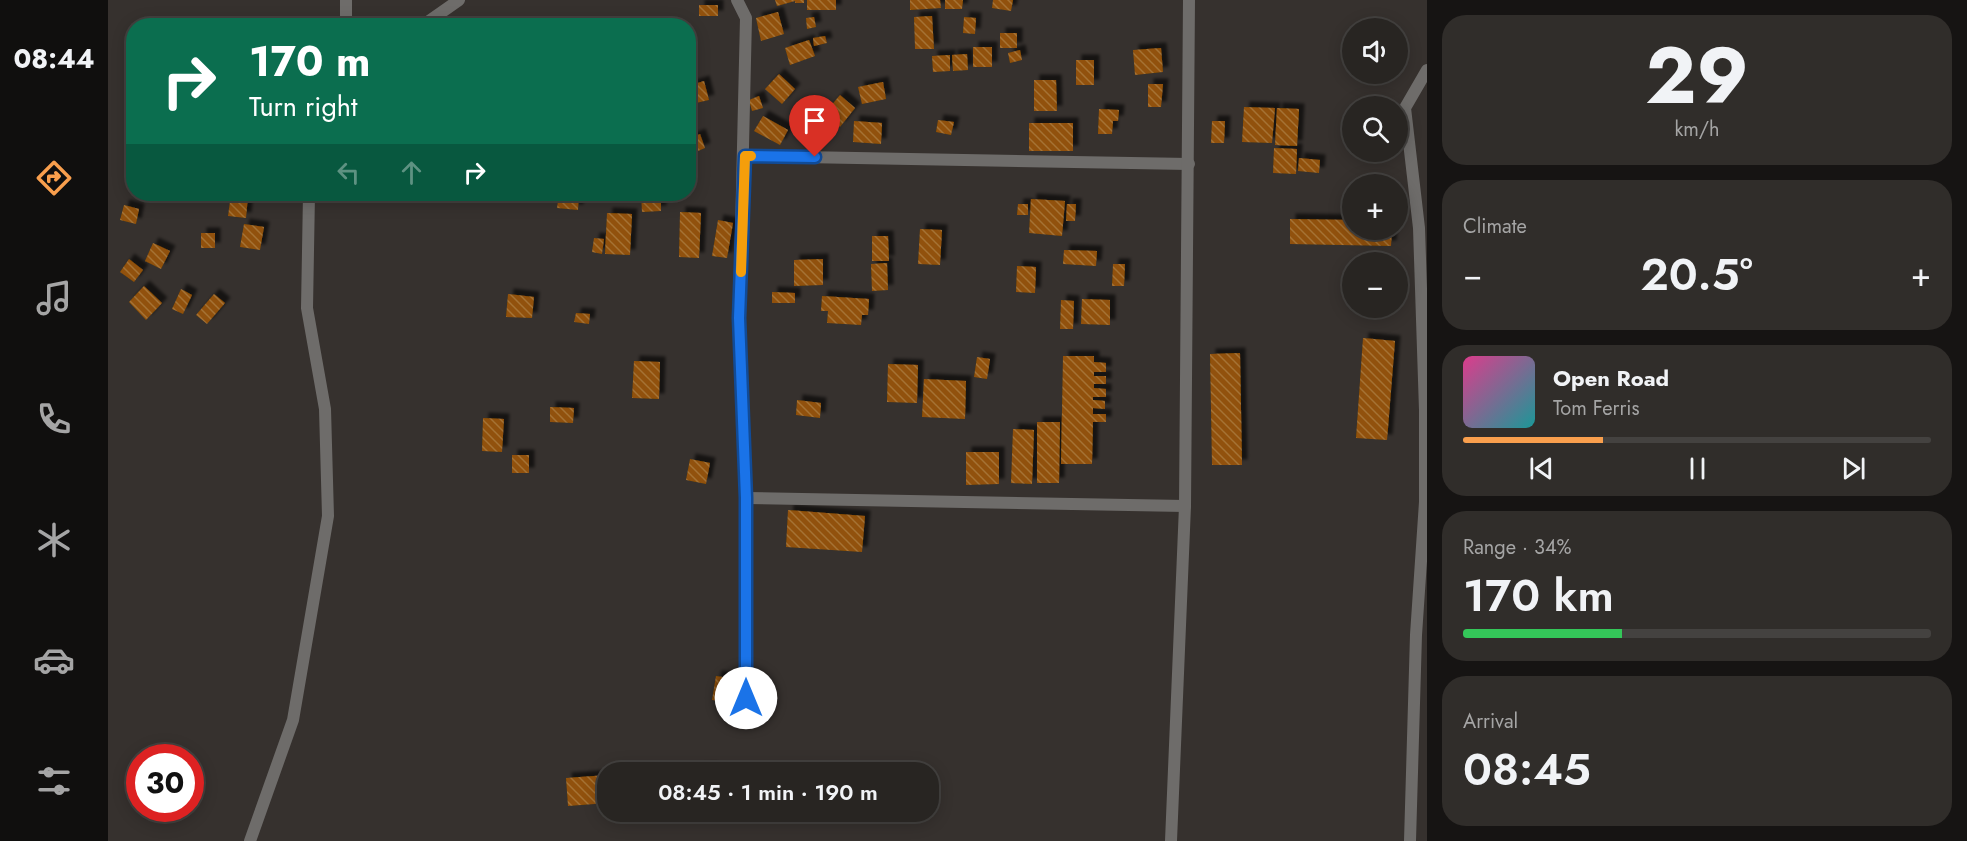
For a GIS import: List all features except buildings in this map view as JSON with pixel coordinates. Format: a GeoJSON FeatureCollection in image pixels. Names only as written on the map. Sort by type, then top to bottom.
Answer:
{"type":"FeatureCollection","features":[{"type":"Feature","properties":{"kind":"street"},"geometry":{"type":"LineString","coordinates":[[346,0],[346,18]]}},
{"type":"Feature","properties":{"kind":"street"},"geometry":{"type":"LineString","coordinates":[[433,18],[459,0]]}},
{"type":"Feature","properties":{"kind":"street"},"geometry":{"type":"LineString","coordinates":[[737,0],[746,18],[745,156],[739,318],[746,498],[746,721]]}},
{"type":"Feature","properties":{"kind":"street"},"geometry":{"type":"LineString","coordinates":[[1171,841],[1185,506],[1189,0]]}},
{"type":"Feature","properties":{"kind":"street"},"geometry":{"type":"LineString","coordinates":[[1410,841],[1416,635],[1425,502],[1425,410],[1419,228],[1405,108],[1427,70]]}},
{"type":"Feature","properties":{"kind":"street"},"geometry":{"type":"LineString","coordinates":[[745,156],[1189,164]]}},
{"type":"Feature","properties":{"kind":"street"},"geometry":{"type":"LineString","coordinates":[[250,841],[293,720],[328,516],[325,409],[307,308],[309,201]]}},
{"type":"Feature","properties":{"kind":"street"},"geometry":{"type":"LineString","coordinates":[[746,498],[1185,506]]}},
{"type":"Feature","properties":{"kind":"slow traffic"},"geometry":{"type":"LineString","coordinates":[[741,272],[745,156],[751,156]]}},
{"type":"Feature","properties":{"kind":"route"},"geometry":{"type":"LineString","coordinates":[[746,698],[746,498],[739,318],[745,156],[815,157]]}}]}
